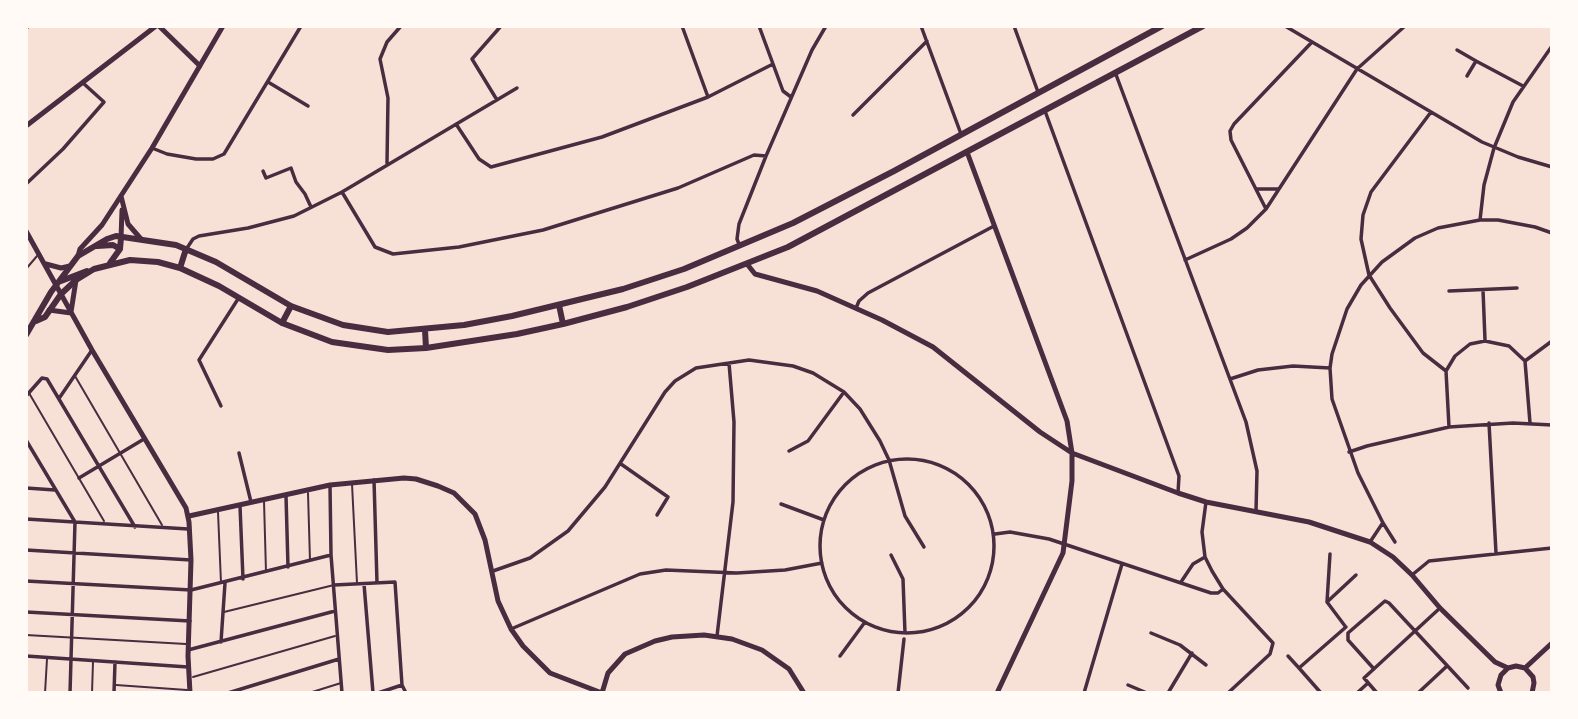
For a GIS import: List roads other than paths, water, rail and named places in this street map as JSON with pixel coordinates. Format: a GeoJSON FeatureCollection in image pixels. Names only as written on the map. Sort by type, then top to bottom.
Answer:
{"type":"FeatureCollection","features":[{"type":"Feature","properties":{"kind":"main road"},"geometry":{"type":"LineString","coordinates":[[26,335],[57,284],[78,256],[107,239],[121,238],[169,243],[216,262],[291,306],[343,325],[388,332],[464,326],[559,306],[672,273],[826,207],[1162,26]]}},
{"type":"Feature","properties":{"kind":"main road"},"geometry":{"type":"LineString","coordinates":[[57,284],[71,276],[110,263],[130,260],[158,262],[180,268],[282,323],[332,342],[388,350],[426,348],[563,324],[627,307],[747,264],[834,224],[1203,26]]}},
{"type":"Feature","properties":{"kind":"main road"},"geometry":{"type":"LineString","coordinates":[[110,263],[120,249],[121,238]]}},
{"type":"Feature","properties":{"kind":"main road"},"geometry":{"type":"LineString","coordinates":[[92,247],[113,245],[120,249]]}},
{"type":"Feature","properties":{"kind":"main road"},"geometry":{"type":"LineString","coordinates":[[180,268],[187,250]]}},
{"type":"Feature","properties":{"kind":"main road"},"geometry":{"type":"LineString","coordinates":[[36,321],[45,317],[61,294],[76,280],[94,269]]}},
{"type":"Feature","properties":{"kind":"main road"},"geometry":{"type":"LineString","coordinates":[[282,323],[291,306]]}},
{"type":"Feature","properties":{"kind":"main road"},"geometry":{"type":"LineString","coordinates":[[559,306],[563,324]]}},
{"type":"Feature","properties":{"kind":"main road"},"geometry":{"type":"LineString","coordinates":[[425,330],[426,348]]}},
{"type":"Feature","properties":{"kind":"street"},"geometry":{"type":"LineString","coordinates":[[26,125],[158,26],[200,66]]}},
{"type":"Feature","properties":{"kind":"street"},"geometry":{"type":"LineString","coordinates":[[78,256],[80,249],[102,225],[152,148],[223,26]]}},
{"type":"Feature","properties":{"kind":"street"},"geometry":{"type":"LineString","coordinates":[[152,148],[160,153],[180,157],[219,157],[228,149],[301,26]]}},
{"type":"Feature","properties":{"kind":"street"},"geometry":{"type":"LineString","coordinates":[[387,164],[388,98],[380,59],[387,42],[401,26]]}},
{"type":"Feature","properties":{"kind":"street"},"geometry":{"type":"LineString","coordinates":[[497,100],[472,59],[501,26]]}},
{"type":"Feature","properties":{"kind":"street"},"geometry":{"type":"LineString","coordinates":[[682,26],[708,97]]}},
{"type":"Feature","properties":{"kind":"street"},"geometry":{"type":"LineString","coordinates":[[759,26],[783,91],[791,97]]}},
{"type":"Feature","properties":{"kind":"street"},"geometry":{"type":"LineString","coordinates":[[740,246],[737,239],[739,224],[765,156],[825,26]]}},
{"type":"Feature","properties":{"kind":"street"},"geometry":{"type":"LineString","coordinates":[[921,26],[961,134]]}},
{"type":"Feature","properties":{"kind":"street"},"geometry":{"type":"LineString","coordinates":[[1014,26],[1038,92]]}},
{"type":"Feature","properties":{"kind":"street"},"geometry":{"type":"LineString","coordinates":[[1285,26],[1494,148],[1552,167]]}},
{"type":"Feature","properties":{"kind":"street"},"geometry":{"type":"LineString","coordinates":[[1185,260],[1231,239],[1266,209],[1357,69],[1405,26]]}},
{"type":"Feature","properties":{"kind":"street"},"geometry":{"type":"LineString","coordinates":[[853,116],[927,41]]}},
{"type":"Feature","properties":{"kind":"street"},"geometry":{"type":"LineString","coordinates":[[1266,209],[1231,140],[1232,127],[1312,42]]}},
{"type":"Feature","properties":{"kind":"street"},"geometry":{"type":"LineString","coordinates":[[1480,220],[1484,185],[1494,148],[1513,102],[1552,46]]}},
{"type":"Feature","properties":{"kind":"street"},"geometry":{"type":"LineString","coordinates":[[1457,50],[1523,86]]}},
{"type":"Feature","properties":{"kind":"street"},"geometry":{"type":"LineString","coordinates":[[1467,76],[1476,61]]}},
{"type":"Feature","properties":{"kind":"street"},"geometry":{"type":"LineString","coordinates":[[456,124],[479,159],[491,167],[602,137],[708,97],[773,64]]}},
{"type":"Feature","properties":{"kind":"street"},"geometry":{"type":"LineString","coordinates":[[1115,72],[1246,422],[1257,471],[1256,511]]}},
{"type":"Feature","properties":{"kind":"street"},"geometry":{"type":"LineString","coordinates":[[268,82],[308,106]]}},
{"type":"Feature","properties":{"kind":"street"},"geometry":{"type":"LineString","coordinates":[[26,184],[63,149],[104,102],[83,83]]}},
{"type":"Feature","properties":{"kind":"street"},"geometry":{"type":"LineString","coordinates":[[187,250],[193,239],[199,236],[293,216],[342,192],[517,88]]}},
{"type":"Feature","properties":{"kind":"street"},"geometry":{"type":"LineString","coordinates":[[1045,111],[1179,475],[1178,493]]}},
{"type":"Feature","properties":{"kind":"street"},"geometry":{"type":"LineString","coordinates":[[1431,112],[1378,182],[1366,203],[1361,239],[1369,275],[1414,342],[1429,359],[1446,370]]}},
{"type":"Feature","properties":{"kind":"street"},"geometry":{"type":"LineString","coordinates":[[967,152],[1067,421],[1072,453],[1072,481],[1064,544],[1058,564],[997,693]]}},
{"type":"Feature","properties":{"kind":"street"},"geometry":{"type":"LineString","coordinates":[[342,192],[375,247],[393,254],[459,247],[543,230],[678,188],[754,155],[765,156]]}},
{"type":"Feature","properties":{"kind":"street"},"geometry":{"type":"LineString","coordinates":[[263,171],[266,178],[291,168],[311,207]]}},
{"type":"Feature","properties":{"kind":"street"},"geometry":{"type":"LineString","coordinates":[[1256,189],[1279,189]]}},
{"type":"Feature","properties":{"kind":"street"},"geometry":{"type":"LineString","coordinates":[[121,196],[130,227],[141,239]]}},
{"type":"Feature","properties":{"kind":"street"},"geometry":{"type":"LineString","coordinates":[[121,238],[123,207]]}},
{"type":"Feature","properties":{"kind":"street"},"geometry":{"type":"LineString","coordinates":[[1395,542],[1349,452],[1332,399],[1330,368],[1347,309],[1369,275],[1397,249],[1438,228],[1480,220],[1515,223],[1552,233]]}},
{"type":"Feature","properties":{"kind":"street"},"geometry":{"type":"LineString","coordinates":[[856,308],[868,293],[994,226]]}},
{"type":"Feature","properties":{"kind":"street"},"geometry":{"type":"LineString","coordinates":[[26,231],[47,264],[71,313],[183,501],[190,529],[190,692]]}},
{"type":"Feature","properties":{"kind":"street"},"geometry":{"type":"LineString","coordinates":[[47,264],[61,268],[70,266]]}},
{"type":"Feature","properties":{"kind":"street"},"geometry":{"type":"LineString","coordinates":[[747,264],[755,274],[817,291],[933,347],[1040,432],[1072,453],[1206,502],[1309,522],[1370,542],[1393,557],[1412,575],[1440,608],[1495,663],[1508,668],[1525,668],[1533,677],[1533,692]]}},
{"type":"Feature","properties":{"kind":"street"},"geometry":{"type":"LineString","coordinates":[[71,313],[76,280]]}},
{"type":"Feature","properties":{"kind":"street"},"geometry":{"type":"LineString","coordinates":[[1449,291],[1517,288]]}},
{"type":"Feature","properties":{"kind":"street"},"geometry":{"type":"LineString","coordinates":[[1483,290],[1486,341]]}},
{"type":"Feature","properties":{"kind":"street"},"geometry":{"type":"LineString","coordinates":[[221,406],[199,360],[239,298]]}},
{"type":"Feature","properties":{"kind":"street"},"geometry":{"type":"LineString","coordinates":[[49,310],[71,313]]}},
{"type":"Feature","properties":{"kind":"street"},"geometry":{"type":"LineString","coordinates":[[1449,427],[1446,370],[1455,356],[1470,344],[1486,341],[1509,346],[1525,361],[1530,424]]}},
{"type":"Feature","properties":{"kind":"street"},"geometry":{"type":"LineString","coordinates":[[1525,361],[1552,341]]}},
{"type":"Feature","properties":{"kind":"street"},"geometry":{"type":"LineString","coordinates":[[60,397],[92,349]]}},
{"type":"Feature","properties":{"kind":"street"},"geometry":{"type":"LineString","coordinates":[[491,572],[530,558],[568,531],[587,511],[621,464],[665,392],[675,381],[696,368],[749,360],[793,366],[813,373],[844,392],[872,425],[889,460],[905,516],[924,547]]}},
{"type":"Feature","properties":{"kind":"street"},"geometry":{"type":"LineString","coordinates":[[716,636],[733,502],[734,414],[729,362]]}},
{"type":"Feature","properties":{"kind":"street"},"geometry":{"type":"LineString","coordinates":[[1230,379],[1258,370],[1293,366],[1330,368]]}},
{"type":"Feature","properties":{"kind":"street"},"geometry":{"type":"LineString","coordinates":[[28,394],[42,378],[47,379],[135,527]]}},
{"type":"Feature","properties":{"kind":"street"},"geometry":{"type":"LineString","coordinates":[[789,452],[808,442],[844,392]]}},
{"type":"Feature","properties":{"kind":"street"},"geometry":{"type":"LineString","coordinates":[[1349,452],[1449,427],[1489,423],[1552,425]]}},
{"type":"Feature","properties":{"kind":"street"},"geometry":{"type":"LineString","coordinates":[[1489,423],[1496,552]]}},
{"type":"Feature","properties":{"kind":"street"},"geometry":{"type":"LineString","coordinates":[[79,478],[146,438]]}},
{"type":"Feature","properties":{"kind":"street"},"geometry":{"type":"LineString","coordinates":[[26,440],[75,522],[70,693]]}},
{"type":"Feature","properties":{"kind":"street"},"geometry":{"type":"LineString","coordinates":[[239,453],[251,503]]}},
{"type":"Feature","properties":{"kind":"street"},"geometry":{"type":"LineString","coordinates":[[918,459],[946,467],[969,484],[986,507],[994,534],[993,565],[982,592],[961,615],[935,629],[905,633],[885,630],[850,612],[827,581],[820,542],[824,520],[833,499],[848,481],[867,468],[889,460],[918,459]]}},
{"type":"Feature","properties":{"kind":"street"},"geometry":{"type":"LineString","coordinates":[[621,464],[668,497],[657,515]]}},
{"type":"Feature","properties":{"kind":"street"},"geometry":{"type":"LineString","coordinates":[[188,516],[330,485],[391,478],[429,482],[454,494],[467,504],[480,524],[498,601],[511,628],[532,656],[550,673],[602,693],[604,682],[615,663],[639,647],[672,637],[716,636],[749,645],[776,659],[789,669],[804,693]]}},
{"type":"Feature","properties":{"kind":"street"},"geometry":{"type":"LineString","coordinates":[[373,480],[377,584]]}},
{"type":"Feature","properties":{"kind":"street"},"geometry":{"type":"LineString","coordinates":[[330,485],[331,555],[342,693]]}},
{"type":"Feature","properties":{"kind":"street"},"geometry":{"type":"LineString","coordinates":[[26,488],[55,490]]}},
{"type":"Feature","properties":{"kind":"street"},"geometry":{"type":"LineString","coordinates":[[286,495],[288,567]]}},
{"type":"Feature","properties":{"kind":"street"},"geometry":{"type":"LineString","coordinates":[[1206,502],[1202,531],[1205,557],[1223,589],[1272,640],[1273,647],[1270,654],[1228,693]]}},
{"type":"Feature","properties":{"kind":"street"},"geometry":{"type":"LineString","coordinates":[[781,504],[824,520]]}},
{"type":"Feature","properties":{"kind":"street"},"geometry":{"type":"LineString","coordinates":[[240,506],[243,579]]}},
{"type":"Feature","properties":{"kind":"street"},"geometry":{"type":"LineString","coordinates":[[26,519],[190,529]]}},
{"type":"Feature","properties":{"kind":"street"},"geometry":{"type":"LineString","coordinates":[[1370,542],[1383,523]]}},
{"type":"Feature","properties":{"kind":"street"},"geometry":{"type":"LineString","coordinates":[[994,534],[1010,533],[1064,544],[1211,593],[1218,593],[1223,589]]}},
{"type":"Feature","properties":{"kind":"street"},"geometry":{"type":"LineString","coordinates":[[1412,575],[1429,561],[1552,548]]}},
{"type":"Feature","properties":{"kind":"street"},"geometry":{"type":"LineString","coordinates":[[26,550],[191,560]]}},
{"type":"Feature","properties":{"kind":"street"},"geometry":{"type":"LineString","coordinates":[[1330,554],[1327,602],[1350,631]]}},
{"type":"Feature","properties":{"kind":"street"},"geometry":{"type":"LineString","coordinates":[[26,580],[191,590],[331,555]]}},
{"type":"Feature","properties":{"kind":"street"},"geometry":{"type":"LineString","coordinates":[[891,555],[904,579],[905,633]]}},
{"type":"Feature","properties":{"kind":"street"},"geometry":{"type":"LineString","coordinates":[[1180,583],[1193,564],[1205,557]]}},
{"type":"Feature","properties":{"kind":"street"},"geometry":{"type":"LineString","coordinates":[[511,628],[640,574],[666,570],[785,570],[822,563]]}},
{"type":"Feature","properties":{"kind":"street"},"geometry":{"type":"LineString","coordinates":[[1084,693],[1122,564]]}},
{"type":"Feature","properties":{"kind":"street"},"geometry":{"type":"LineString","coordinates":[[1327,602],[1356,575]]}},
{"type":"Feature","properties":{"kind":"street"},"geometry":{"type":"LineString","coordinates":[[334,585],[395,582],[402,684],[406,693]]}},
{"type":"Feature","properties":{"kind":"street"},"geometry":{"type":"LineString","coordinates":[[221,642],[223,583]]}},
{"type":"Feature","properties":{"kind":"street"},"geometry":{"type":"LineString","coordinates":[[364,584],[376,693],[402,684]]}},
{"type":"Feature","properties":{"kind":"street"},"geometry":{"type":"LineString","coordinates":[[1374,669],[1348,640],[1350,631],[1385,601],[1468,688]]}},
{"type":"Feature","properties":{"kind":"street"},"geometry":{"type":"LineString","coordinates":[[1357,693],[1374,669],[1440,608]]}},
{"type":"Feature","properties":{"kind":"street"},"geometry":{"type":"LineString","coordinates":[[188,647],[221,642],[336,611]]}},
{"type":"Feature","properties":{"kind":"street"},"geometry":{"type":"LineString","coordinates":[[26,612],[190,621]]}},
{"type":"Feature","properties":{"kind":"street"},"geometry":{"type":"LineString","coordinates":[[841,656],[866,622]]}},
{"type":"Feature","properties":{"kind":"street"},"geometry":{"type":"LineString","coordinates":[[1299,668],[1346,627]]}},
{"type":"Feature","properties":{"kind":"street"},"geometry":{"type":"LineString","coordinates":[[1152,633],[1192,653],[1206,665]]}},
{"type":"Feature","properties":{"kind":"street"},"geometry":{"type":"LineString","coordinates":[[898,693],[904,639]]}},
{"type":"Feature","properties":{"kind":"street"},"geometry":{"type":"LineString","coordinates":[[1525,668],[1552,643]]}},
{"type":"Feature","properties":{"kind":"street"},"geometry":{"type":"LineString","coordinates":[[1168,693],[1192,653]]}},
{"type":"Feature","properties":{"kind":"street"},"geometry":{"type":"LineString","coordinates":[[26,656],[188,667]]}},
{"type":"Feature","properties":{"kind":"street"},"geometry":{"type":"LineString","coordinates":[[1288,656],[1321,693]]}},
{"type":"Feature","properties":{"kind":"street"},"geometry":{"type":"LineString","coordinates":[[228,693],[339,659]]}},
{"type":"Feature","properties":{"kind":"street"},"geometry":{"type":"LineString","coordinates":[[114,693],[116,662]]}},
{"type":"Feature","properties":{"kind":"street"},"geometry":{"type":"LineString","coordinates":[[1495,663],[1501,693]]}},
{"type":"Feature","properties":{"kind":"street"},"geometry":{"type":"LineString","coordinates":[[1418,693],[1447,666]]}},
{"type":"Feature","properties":{"kind":"street"},"geometry":{"type":"LineString","coordinates":[[1492,693],[1508,668]]}},
{"type":"Feature","properties":{"kind":"street"},"geometry":{"type":"LineString","coordinates":[[1366,680],[1377,693]]}},
{"type":"Feature","properties":{"kind":"street"},"geometry":{"type":"LineString","coordinates":[[1128,684],[1147,693]]}},
{"type":"Feature","properties":{"kind":"lane"},"geometry":{"type":"LineString","coordinates":[[26,269],[39,252]]}},
{"type":"Feature","properties":{"kind":"lane"},"geometry":{"type":"LineString","coordinates":[[75,375],[164,529]]}},
{"type":"Feature","properties":{"kind":"lane"},"geometry":{"type":"LineString","coordinates":[[28,394],[107,525]]}},
{"type":"Feature","properties":{"kind":"lane"},"geometry":{"type":"LineString","coordinates":[[352,483],[357,585]]}},
{"type":"Feature","properties":{"kind":"lane"},"geometry":{"type":"LineString","coordinates":[[308,491],[310,562]]}},
{"type":"Feature","properties":{"kind":"lane"},"geometry":{"type":"LineString","coordinates":[[264,500],[266,573]]}},
{"type":"Feature","properties":{"kind":"lane"},"geometry":{"type":"LineString","coordinates":[[218,511],[223,583]]}},
{"type":"Feature","properties":{"kind":"lane"},"geometry":{"type":"LineString","coordinates":[[223,612],[334,585]]}},
{"type":"Feature","properties":{"kind":"lane"},"geometry":{"type":"LineString","coordinates":[[26,635],[188,647]]}},
{"type":"Feature","properties":{"kind":"lane"},"geometry":{"type":"LineString","coordinates":[[188,678],[337,636]]}},
{"type":"Feature","properties":{"kind":"lane"},"geometry":{"type":"LineString","coordinates":[[45,693],[47,657]]}},
{"type":"Feature","properties":{"kind":"lane"},"geometry":{"type":"LineString","coordinates":[[92,693],[93,661]]}},
{"type":"Feature","properties":{"kind":"lane"},"geometry":{"type":"LineString","coordinates":[[309,693],[341,682]]}},
{"type":"Feature","properties":{"kind":"lane"},"geometry":{"type":"LineString","coordinates":[[114,685],[190,692]]}}]}
